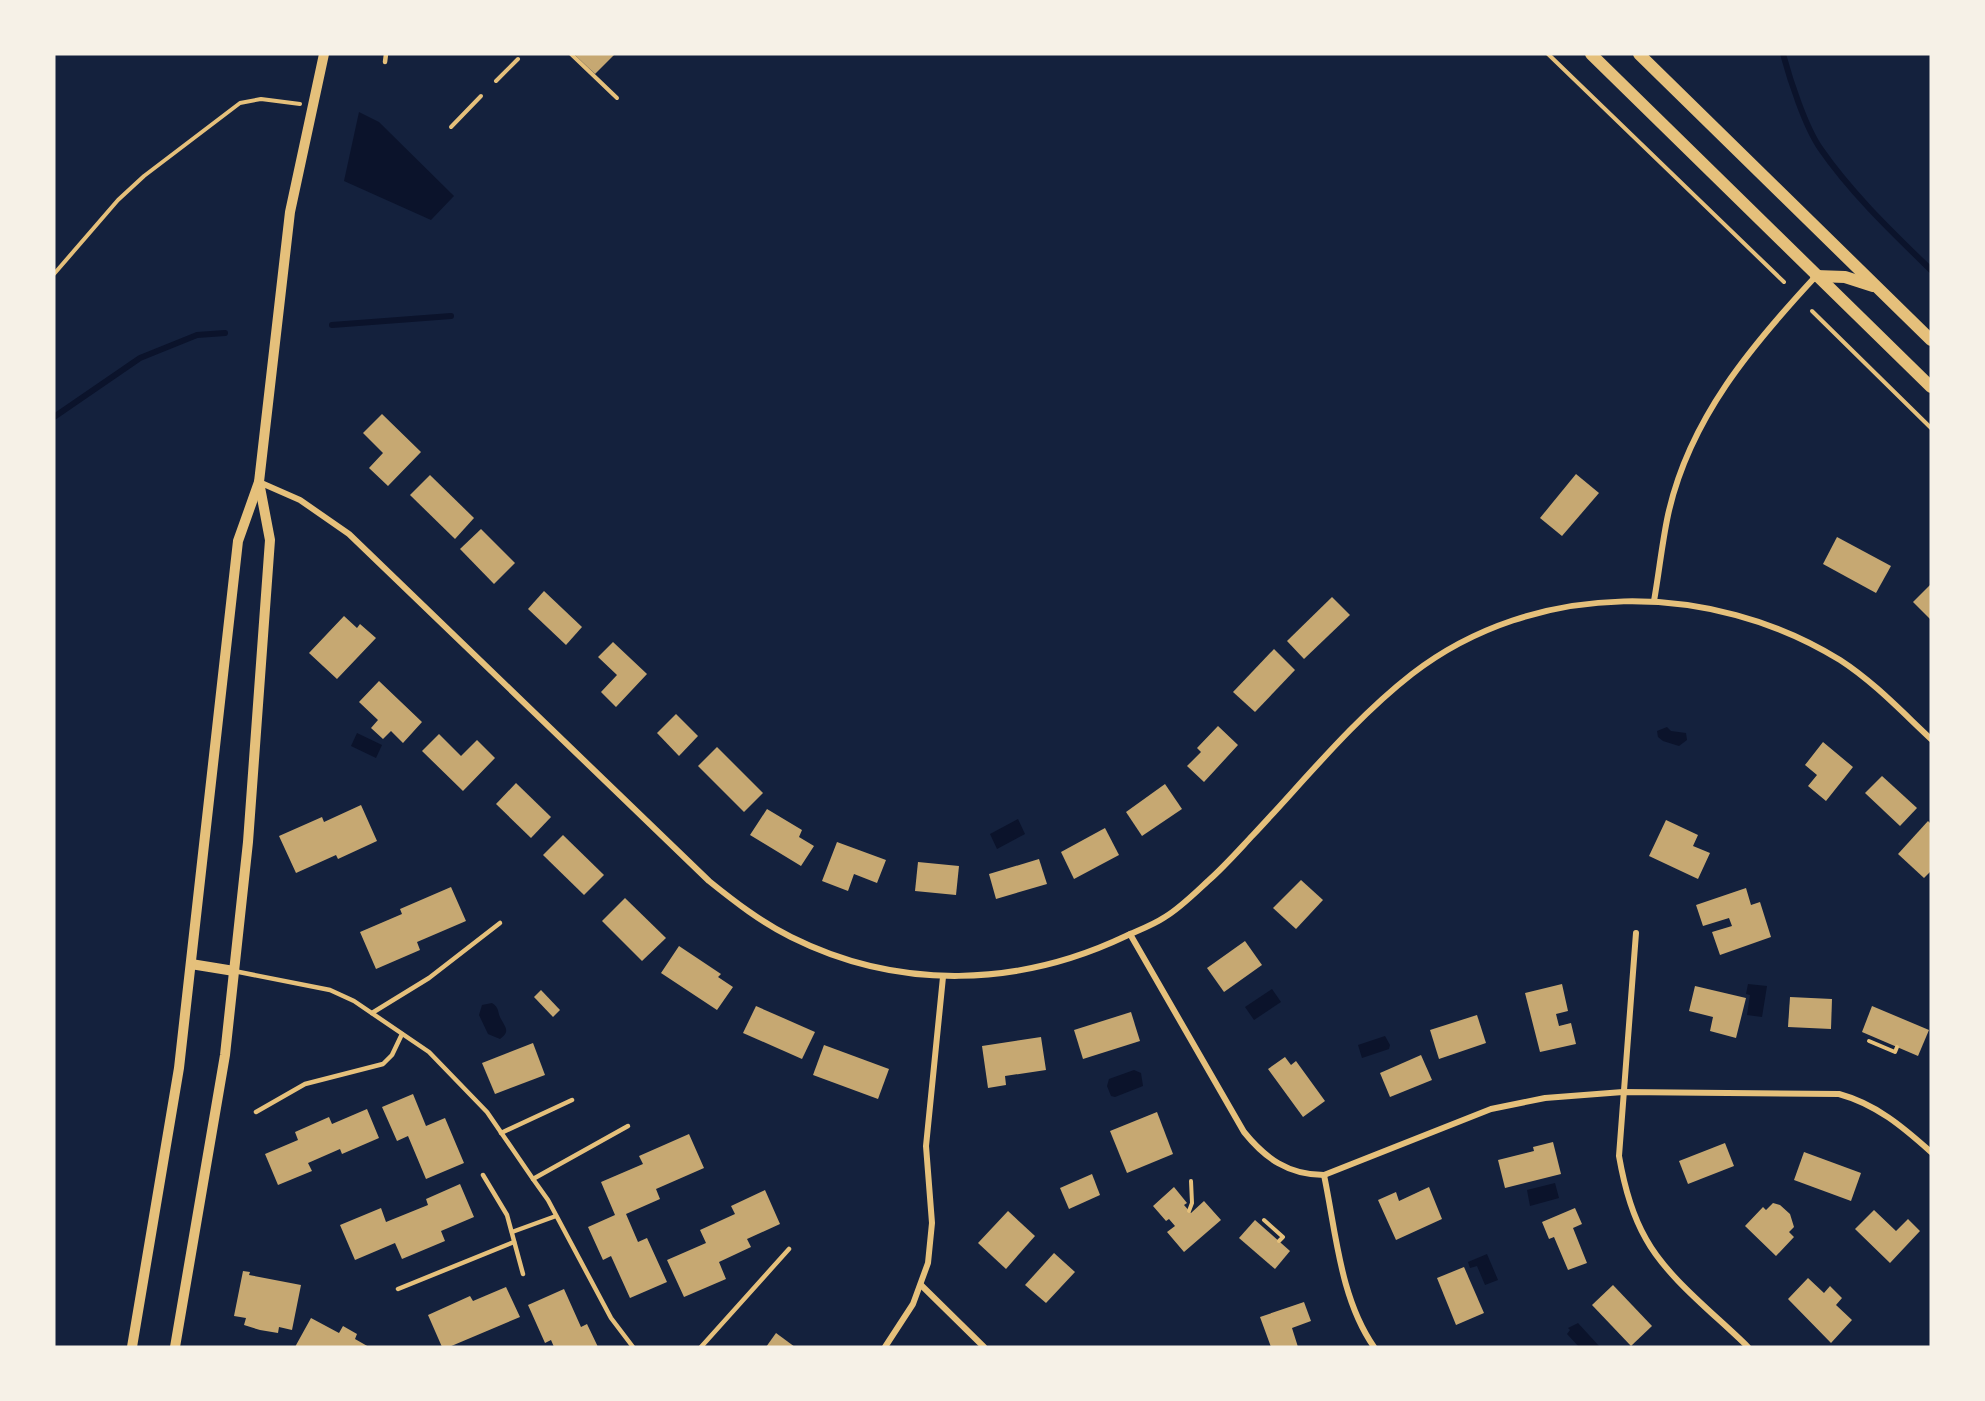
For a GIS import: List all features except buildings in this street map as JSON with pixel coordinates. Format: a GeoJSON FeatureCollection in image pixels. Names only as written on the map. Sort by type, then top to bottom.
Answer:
{"type":"FeatureCollection","features":[{"type":"Feature","properties":{"kind":"main road"},"geometry":{"type":"LineString","coordinates":[[1591,54],[1931,387]]}},
{"type":"Feature","properties":{"kind":"main road"},"geometry":{"type":"LineString","coordinates":[[1639,54],[1931,340]]}},
{"type":"Feature","properties":{"kind":"main road"},"geometry":{"type":"LineString","coordinates":[[1816,276],[1845,277],[1877,287]]}},
{"type":"Feature","properties":{"kind":"street"},"geometry":{"type":"LineString","coordinates":[[132,1347],[179,1068],[238,541],[259,482],[290,212],[324,54]]}},
{"type":"Feature","properties":{"kind":"street"},"geometry":{"type":"LineString","coordinates":[[1654,601],[1668,515],[1678,480],[1697,436],[1716,399],[1740,362],[1816,276]]}},
{"type":"Feature","properties":{"kind":"street"},"geometry":{"type":"LineString","coordinates":[[175,1347],[225,1054],[248,842],[270,540],[259,482]]}},
{"type":"Feature","properties":{"kind":"street"},"geometry":{"type":"LineString","coordinates":[[259,482],[300,500],[349,534],[709,882],[752,914],[792,938],[846,960],[904,974],[988,976],[1035,969],[1089,953],[1164,918],[1212,879],[1382,699],[1415,672],[1441,655],[1490,630],[1541,613],[1597,602],[1654,601],[1733,613],[1806,641],[1868,681],[1931,739]]}},
{"type":"Feature","properties":{"kind":"street"},"geometry":{"type":"LineString","coordinates":[[1636,933],[1619,1156],[1634,1214],[1647,1241],[1661,1261],[1748,1347]]}},
{"type":"Feature","properties":{"kind":"street"},"geometry":{"type":"LineString","coordinates":[[1130,934],[1244,1132],[1259,1151],[1276,1163],[1294,1171],[1324,1175],[1491,1109],[1545,1098],[1623,1092],[1839,1094],[1858,1099],[1882,1112],[1931,1152]]}},
{"type":"Feature","properties":{"kind":"street"},"geometry":{"type":"LineString","coordinates":[[191,964],[234,971]]}},
{"type":"Feature","properties":{"kind":"street"},"geometry":{"type":"LineString","coordinates":[[885,1347],[913,1305],[928,1263],[932,1223],[926,1146],[943,976]]}},
{"type":"Feature","properties":{"kind":"street"},"geometry":{"type":"LineString","coordinates":[[1324,1175],[1347,1289],[1360,1324],[1374,1347]]}},
{"type":"Feature","properties":{"kind":"street"},"geometry":{"type":"LineString","coordinates":[[921,1285],[984,1347]]}},
{"type":"Feature","properties":{"kind":"lane"},"geometry":{"type":"LineString","coordinates":[[385,62],[386,54]]}},
{"type":"Feature","properties":{"kind":"lane"},"geometry":{"type":"LineString","coordinates":[[372,1013],[429,978],[500,923]]}},
{"type":"Feature","properties":{"kind":"lane"},"geometry":{"type":"LineString","coordinates":[[234,971],[330,990],[354,1000],[429,1052],[487,1112],[556,1216],[611,1318],[633,1347]]}},
{"type":"Feature","properties":{"kind":"lane"},"geometry":{"type":"LineString","coordinates":[[256,1112],[305,1084],[383,1064],[392,1054],[402,1034]]}},
{"type":"Feature","properties":{"kind":"lane"},"geometry":{"type":"LineString","coordinates":[[501,1133],[572,1100]]}},
{"type":"Feature","properties":{"kind":"lane"},"geometry":{"type":"LineString","coordinates":[[533,1179],[628,1126]]}},
{"type":"Feature","properties":{"kind":"lane"},"geometry":{"type":"LineString","coordinates":[[483,1175],[507,1215],[523,1274]]}},
{"type":"Feature","properties":{"kind":"lane"},"geometry":{"type":"LineString","coordinates":[[512,1232],[556,1216]]}},
{"type":"Feature","properties":{"kind":"lane"},"geometry":{"type":"LineString","coordinates":[[398,1289],[514,1242]]}},
{"type":"Feature","properties":{"kind":"lane"},"geometry":{"type":"LineString","coordinates":[[701,1347],[789,1249]]}},
{"type":"Feature","properties":{"kind":"path"},"geometry":{"type":"LineString","coordinates":[[571,54],[617,98]]}},
{"type":"Feature","properties":{"kind":"path"},"geometry":{"type":"LineString","coordinates":[[1548,54],[1784,282]]}},
{"type":"Feature","properties":{"kind":"path"},"geometry":{"type":"LineString","coordinates":[[496,81],[518,59]]}},
{"type":"Feature","properties":{"kind":"path"},"geometry":{"type":"LineString","coordinates":[[451,127],[481,96]]}},
{"type":"Feature","properties":{"kind":"path"},"geometry":{"type":"LineString","coordinates":[[54,274],[127,192],[240,103],[261,99],[312,106]]}},
{"type":"Feature","properties":{"kind":"path"},"geometry":{"type":"LineString","coordinates":[[1812,311],[1931,428]]}},
{"type":"Feature","properties":{"kind":"path"},"geometry":{"type":"LineString","coordinates":[[1869,1041],[1895,1052],[1897,1047]]}},
{"type":"Feature","properties":{"kind":"path"},"geometry":{"type":"LineString","coordinates":[[1189,1211],[1192,1203],[1191,1181]]}},
{"type":"Feature","properties":{"kind":"path"},"geometry":{"type":"LineString","coordinates":[[1264,1220],[1283,1237],[1279,1241]]}},
{"type":"Feature","properties":{"kind":"water"},"geometry":{"type":"Polygon","coordinates":[[[359,112],[379,122],[454,196],[431,220],[344,181],[359,112]]]}},
{"type":"Feature","properties":{"kind":"water"},"geometry":{"type":"Polygon","coordinates":[[[1667,727],[1671,731],[1686,733],[1687,740],[1679,746],[1663,741],[1658,737],[1657,731],[1667,727]]]}},
{"type":"Feature","properties":{"kind":"water"},"geometry":{"type":"Polygon","coordinates":[[[357,733],[382,745],[376,758],[351,746],[357,733]]]}},
{"type":"Feature","properties":{"kind":"water"},"geometry":{"type":"Polygon","coordinates":[[[1018,819],[1025,834],[997,849],[990,834],[1018,819]]]}},
{"type":"Feature","properties":{"kind":"water"},"geometry":{"type":"Polygon","coordinates":[[[1748,984],[1767,986],[1762,1017],[1747,1015],[1750,995],[1746,994],[1748,984]]]}},
{"type":"Feature","properties":{"kind":"water"},"geometry":{"type":"Polygon","coordinates":[[[1272,989],[1281,1002],[1254,1020],[1245,1007],[1272,989]]]}},
{"type":"Feature","properties":{"kind":"water"},"geometry":{"type":"Polygon","coordinates":[[[492,1003],[497,1008],[506,1030],[500,1039],[488,1034],[479,1015],[482,1005],[492,1003]]]}},
{"type":"Feature","properties":{"kind":"water"},"geometry":{"type":"Polygon","coordinates":[[[1385,1036],[1390,1045],[1389,1049],[1362,1058],[1358,1045],[1385,1036]]]}},
{"type":"Feature","properties":{"kind":"water"},"geometry":{"type":"Polygon","coordinates":[[[1134,1070],[1141,1073],[1143,1086],[1115,1097],[1111,1096],[1107,1086],[1109,1079],[1134,1070]]]}},
{"type":"Feature","properties":{"kind":"water"},"geometry":{"type":"Polygon","coordinates":[[[1555,1183],[1559,1198],[1530,1206],[1527,1190],[1555,1183]]]}},
{"type":"Feature","properties":{"kind":"water"},"geometry":{"type":"Polygon","coordinates":[[[1487,1254],[1498,1280],[1485,1285],[1477,1266],[1470,1268],[1468,1262],[1487,1254]]]}},
{"type":"Feature","properties":{"kind":"water"},"geometry":{"type":"Polygon","coordinates":[[[1578,1323],[1600,1347],[1579,1347],[1567,1334],[1570,1330],[1568,1328],[1578,1323]]]}},
{"type":"Feature","properties":{"kind":"waterway"},"geometry":{"type":"LineString","coordinates":[[1783,54],[1804,115],[1820,148],[1858,196],[1931,270]]}},
{"type":"Feature","properties":{"kind":"waterway"},"geometry":{"type":"LineString","coordinates":[[332,325],[451,316]]}},
{"type":"Feature","properties":{"kind":"waterway"},"geometry":{"type":"LineString","coordinates":[[54,417],[140,358],[197,335],[225,333]]}}]}
